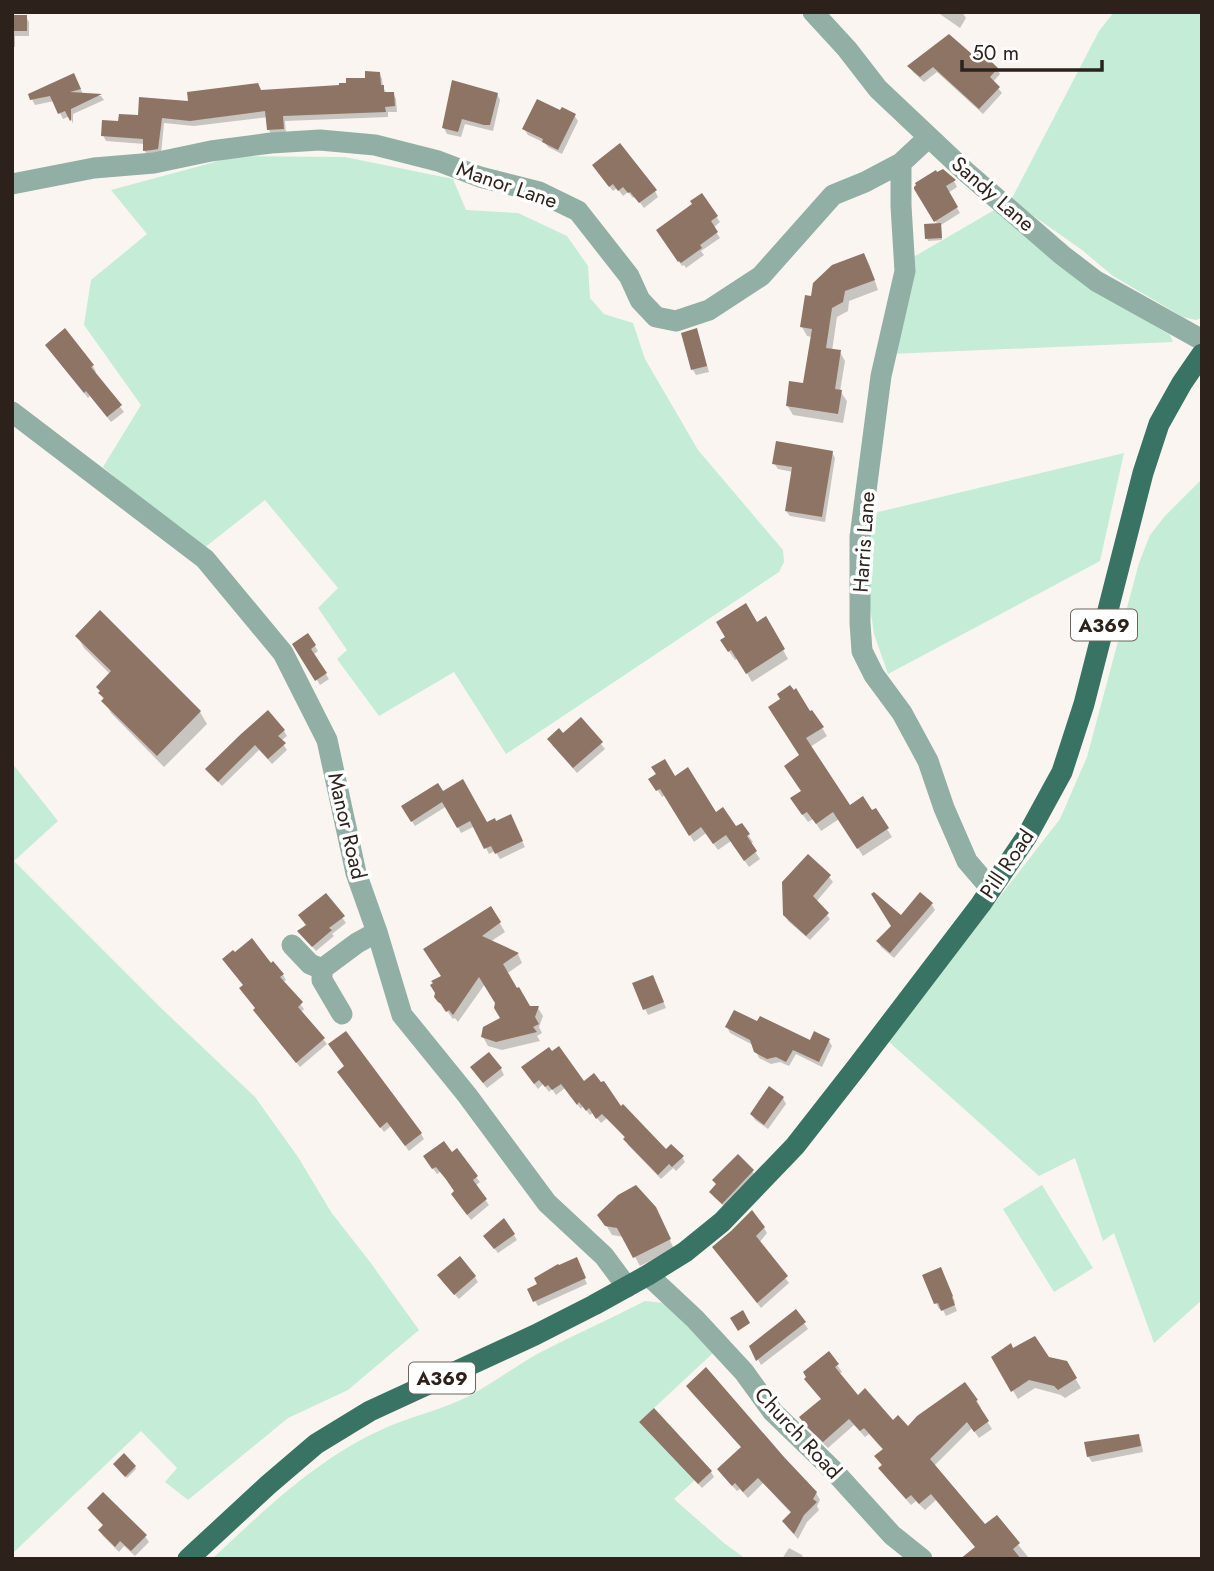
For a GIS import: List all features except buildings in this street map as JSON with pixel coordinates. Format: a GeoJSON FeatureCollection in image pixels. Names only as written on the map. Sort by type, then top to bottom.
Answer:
{"type":"FeatureCollection","features":[{"type":"Feature","properties":{"kind":"main road","name":"Pill Road"},"geometry":{"type":"LineString","coordinates":[[648,1275],[685,1252],[722,1222],[795,1146],[991,889],[1027,836],[1062,772],[1084,704],[1143,473],[1159,424],[1202,354]]}},
{"type":"Feature","properties":{"kind":"main road","name":"A369"},"geometry":{"type":"LineString","coordinates":[[188,1559],[316,1444],[370,1411],[535,1335],[648,1275]]}},
{"type":"Feature","properties":{"kind":"street","name":"Sandy Lane"},"geometry":{"type":"LineString","coordinates":[[813,12],[847,49],[878,89],[966,172],[1062,255],[1140,306],[1202,340]]}},
{"type":"Feature","properties":{"kind":"street","name":"Manor Lane"},"geometry":{"type":"LineString","coordinates":[[12,184],[94,168],[154,163],[211,151],[271,143],[320,140],[375,145],[539,192],[578,211],[629,276],[640,300],[656,317],[676,321],[709,310],[761,276],[832,195],[901,163],[929,137]]}},
{"type":"Feature","properties":{"kind":"street","name":"Harris Lane"},"geometry":{"type":"LineString","coordinates":[[901,163],[905,271],[881,376],[860,537],[862,651],[874,675],[902,713],[928,761],[944,808],[967,861],[991,889]]}},
{"type":"Feature","properties":{"kind":"street","name":"Manor Road"},"geometry":{"type":"LineString","coordinates":[[12,412],[205,559],[283,653],[327,740],[356,873],[402,1014],[467,1095],[547,1203],[604,1256],[627,1287]]}},
{"type":"Feature","properties":{"kind":"street"},"geometry":{"type":"LineString","coordinates":[[322,969],[377,932]]}},
{"type":"Feature","properties":{"kind":"street"},"geometry":{"type":"LineString","coordinates":[[292,945],[310,964],[322,969]]}},
{"type":"Feature","properties":{"kind":"street"},"geometry":{"type":"LineString","coordinates":[[322,969],[322,980],[342,1014]]}},
{"type":"Feature","properties":{"kind":"street","name":"Church Road"},"geometry":{"type":"LineString","coordinates":[[648,1275],[744,1372],[773,1412],[833,1470],[892,1535],[922,1559]]}},
{"type":"Feature","properties":{"kind":"green space"},"geometry":{"type":"Polygon","coordinates":[[[1114,12],[1202,12],[1202,318],[1196,320],[1183,317],[1113,276],[1082,250],[1011,200],[1099,31],[1114,12]]]}},
{"type":"Feature","properties":{"kind":"green space"},"geometry":{"type":"Polygon","coordinates":[[[237,156],[345,157],[453,179],[466,210],[518,213],[567,236],[588,266],[590,298],[604,314],[633,323],[645,359],[698,450],[783,550],[784,562],[779,572],[506,754],[454,672],[379,716],[337,659],[347,650],[318,608],[338,588],[265,500],[204,548],[103,467],[141,405],[84,325],[91,280],[147,234],[111,190],[237,156]]]}},
{"type":"Feature","properties":{"kind":"green space"},"geometry":{"type":"Polygon","coordinates":[[[996,209],[1097,290],[1170,335],[1173,342],[890,354],[910,259],[996,209]]]}},
{"type":"Feature","properties":{"kind":"green space"},"geometry":{"type":"Polygon","coordinates":[[[1124,453],[1100,561],[888,674],[874,634],[867,586],[870,514],[1124,453]]]}},
{"type":"Feature","properties":{"kind":"green space"},"geometry":{"type":"Polygon","coordinates":[[[1202,479],[1202,1300],[1154,1343],[1114,1233],[1103,1241],[1075,1158],[1039,1176],[888,1041],[1060,819],[1087,757],[1139,563],[1150,535],[1202,479]]]}},
{"type":"Feature","properties":{"kind":"green space"},"geometry":{"type":"Polygon","coordinates":[[[12,763],[58,821],[14,861],[161,1008],[255,1097],[298,1157],[331,1212],[419,1330],[348,1390],[288,1418],[188,1500],[165,1482],[177,1468],[141,1431],[12,1554],[12,763]]]}},
{"type":"Feature","properties":{"kind":"green space"},"geometry":{"type":"Polygon","coordinates":[[[1042,1185],[1093,1268],[1054,1292],[1003,1209],[1042,1185]]]}},
{"type":"Feature","properties":{"kind":"green space"},"geometry":{"type":"Polygon","coordinates":[[[645,1301],[665,1303],[713,1353],[639,1422],[695,1480],[674,1499],[746,1559],[212,1559],[292,1487],[335,1455],[392,1425],[471,1395],[539,1353],[645,1301]]]}}]}
